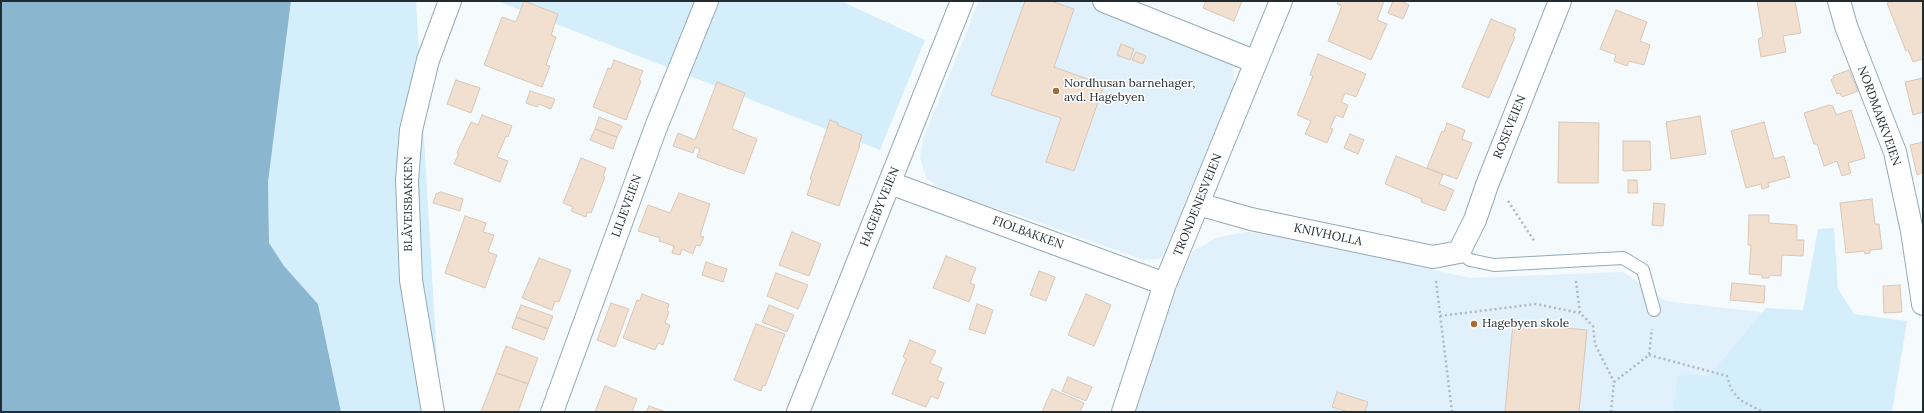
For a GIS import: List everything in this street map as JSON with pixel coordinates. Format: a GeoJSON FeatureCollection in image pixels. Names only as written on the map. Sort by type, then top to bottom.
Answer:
{"type":"FeatureCollection","features":[{"type":"Feature","properties":{"kind":"street","name":"BLÅVEISBAKKEN"},"geometry":{"type":"LineString","coordinates":[[432,412],[411,280],[407,180],[413,123],[428,60],[450,1]]}},
{"type":"Feature","properties":{"kind":"street","name":"LILJEVEIEN"},"geometry":{"type":"LineString","coordinates":[[552,412],[656,127],[708,1]]}},
{"type":"Feature","properties":{"kind":"street","name":"HAGEBYVEIEN"},"geometry":{"type":"LineString","coordinates":[[798,412],[962,1]]}},
{"type":"Feature","properties":{"kind":"street"},"geometry":{"type":"LineString","coordinates":[[1104,1],[1256,62]]}},
{"type":"Feature","properties":{"kind":"street","name":"TRONDENESVEIEN"},"geometry":{"type":"LineString","coordinates":[[1123,412],[1165,284],[1282,1]]}},
{"type":"Feature","properties":{"kind":"street","name":"ROSEVEIEN"},"geometry":{"type":"LineString","coordinates":[[1459,252],[1475,220],[1560,1]]}},
{"type":"Feature","properties":{"kind":"street","name":"NORDMARKVEIEN"},"geometry":{"type":"LineString","coordinates":[[1839,1],[1846,26],[1895,152],[1912,231],[1923,304]]}},
{"type":"Feature","properties":{"kind":"street","name":"FIOLBAKKEN"},"geometry":{"type":"LineString","coordinates":[[890,183],[1165,284]]}},
{"type":"Feature","properties":{"kind":"street","name":"KNIVHOLLA"},"geometry":{"type":"LineString","coordinates":[[1198,204],[1251,218],[1433,257],[1459,252]]}},
{"type":"Feature","properties":{"kind":"lane"},"geometry":{"type":"LineString","coordinates":[[1459,252],[1470,260],[1494,265],[1622,258],[1643,270],[1654,310]]}},
{"type":"Feature","properties":{"kind":"path"},"geometry":{"type":"LineString","coordinates":[[1487,186],[1502,190],[1547,262]]}},
{"type":"Feature","properties":{"kind":"path"},"geometry":{"type":"LineString","coordinates":[[1433,257],[1452,412]]}},
{"type":"Feature","properties":{"kind":"path"},"geometry":{"type":"LineString","coordinates":[[1574,261],[1580,313]]}},
{"type":"Feature","properties":{"kind":"path"},"geometry":{"type":"LineString","coordinates":[[1440,316],[1536,304],[1580,313],[1593,326],[1595,344],[1614,382],[1611,412]]}},
{"type":"Feature","properties":{"kind":"path"},"geometry":{"type":"LineString","coordinates":[[1614,382],[1649,355],[1654,310]]}},
{"type":"Feature","properties":{"kind":"path"},"geometry":{"type":"LineString","coordinates":[[1649,355],[1727,376],[1731,389],[1740,400],[1763,412]]}},
{"type":"Feature","properties":{"kind":"shaded area"},"geometry":{"type":"Polygon","coordinates":[[[291,1],[416,1],[440,412],[341,412],[318,304],[284,266],[269,243],[268,182],[291,1]]]}},
{"type":"Feature","properties":{"kind":"shaded area"},"geometry":{"type":"Polygon","coordinates":[[[497,1],[841,1],[925,40],[880,150],[497,1]]]}},
{"type":"Feature","properties":{"kind":"shaded area"},"geometry":{"type":"Polygon","coordinates":[[[979,1],[1086,1],[1229,59],[1233,65],[1233,87],[1163,256],[1159,259],[1143,260],[1024,217],[945,192],[926,178],[920,158],[923,139],[979,1]]]}},
{"type":"Feature","properties":{"kind":"shaded area"},"geometry":{"type":"Polygon","coordinates":[[[1834,228],[1838,289],[1854,314],[1907,321],[1892,412],[1673,412],[1677,378],[1682,373],[1709,376],[1766,308],[1803,310],[1818,229],[1834,228]]]}},
{"type":"Feature","properties":{"kind":"shaded area","name":"Hagebyen skole"},"geometry":{"type":"Polygon","coordinates":[[[1244,232],[1274,233],[1470,278],[1623,272],[1666,301],[1785,315],[1768,412],[1133,412],[1181,276],[1193,251],[1216,238],[1244,232]]]}},
{"type":"Feature","properties":{"kind":"water"},"geometry":{"type":"Polygon","coordinates":[[[1,1],[291,1],[268,182],[269,243],[284,266],[318,304],[341,412],[1,412],[1,1]]]}},
{"type":"Feature","properties":{"kind":"building"},"geometry":{"type":"Polygon","coordinates":[[[524,1],[558,14],[551,35],[556,37],[546,65],[550,66],[542,87],[484,65],[502,17],[516,22],[524,1]]]}},
{"type":"Feature","properties":{"kind":"building"},"geometry":{"type":"Polygon","coordinates":[[[1025,1],[1051,1],[1074,9],[1054,67],[1104,85],[1074,171],[1046,162],[1061,118],[991,95],[1025,1]]]}},
{"type":"Feature","properties":{"kind":"building"},"geometry":{"type":"Polygon","coordinates":[[[1206,1],[1242,1],[1234,21],[1203,8],[1206,1]]]}},
{"type":"Feature","properties":{"kind":"building"},"geometry":{"type":"Polygon","coordinates":[[[1338,1],[1384,1],[1377,20],[1387,24],[1371,60],[1328,41],[1342,6],[1337,4],[1338,1]]]}},
{"type":"Feature","properties":{"kind":"building"},"geometry":{"type":"Polygon","coordinates":[[[1393,1],[1401,1],[1409,5],[1403,19],[1388,13],[1393,1]]]}},
{"type":"Feature","properties":{"kind":"building"},"geometry":{"type":"Polygon","coordinates":[[[1757,1],[1795,1],[1801,33],[1783,36],[1786,52],[1761,57],[1758,39],[1763,37],[1757,1]]]}},
{"type":"Feature","properties":{"kind":"building"},"geometry":{"type":"Polygon","coordinates":[[[1892,1],[1923,1],[1923,59],[1913,62],[1908,50],[1906,51],[1887,3],[1892,1]]]}},
{"type":"Feature","properties":{"kind":"building"},"geometry":{"type":"Polygon","coordinates":[[[1616,10],[1647,22],[1640,41],[1650,45],[1644,65],[1629,61],[1627,66],[1614,61],[1616,55],[1600,49],[1616,10]]]}},
{"type":"Feature","properties":{"kind":"building"},"geometry":{"type":"Polygon","coordinates":[[[1491,19],[1516,29],[1513,36],[1515,37],[1489,98],[1462,87],[1491,19]]]}},
{"type":"Feature","properties":{"kind":"building"},"geometry":{"type":"Polygon","coordinates":[[[1121,44],[1134,49],[1130,60],[1117,55],[1121,44]]]}},
{"type":"Feature","properties":{"kind":"building"},"geometry":{"type":"Polygon","coordinates":[[[1136,52],[1146,56],[1143,64],[1132,60],[1136,52]]]}},
{"type":"Feature","properties":{"kind":"building"},"geometry":{"type":"Polygon","coordinates":[[[1318,54],[1366,74],[1356,97],[1345,93],[1341,102],[1348,105],[1343,118],[1336,115],[1330,128],[1333,129],[1327,143],[1305,134],[1311,121],[1297,115],[1313,76],[1310,75],[1318,54]]]}},
{"type":"Feature","properties":{"kind":"building"},"geometry":{"type":"Polygon","coordinates":[[[614,60],[643,71],[639,80],[641,81],[626,120],[593,107],[608,68],[611,69],[614,60]]]}},
{"type":"Feature","properties":{"kind":"building"},"geometry":{"type":"Polygon","coordinates":[[[1849,70],[1858,91],[1842,97],[1840,93],[1837,94],[1831,80],[1834,78],[1833,76],[1849,70]]]}},
{"type":"Feature","properties":{"kind":"building"},"geometry":{"type":"Polygon","coordinates":[[[1923,78],[1923,112],[1913,115],[1905,82],[1923,78]]]}},
{"type":"Feature","properties":{"kind":"building"},"geometry":{"type":"Polygon","coordinates":[[[456,80],[480,88],[471,113],[447,104],[456,80]]]}},
{"type":"Feature","properties":{"kind":"building"},"geometry":{"type":"Polygon","coordinates":[[[717,82],[745,93],[732,129],[757,139],[744,174],[697,157],[700,149],[695,147],[693,153],[673,146],[678,133],[695,140],[717,82]]]}},
{"type":"Feature","properties":{"kind":"building"},"geometry":{"type":"Polygon","coordinates":[[[530,91],[555,99],[551,109],[539,104],[537,107],[526,103],[530,91]]]}},
{"type":"Feature","properties":{"kind":"building"},"geometry":{"type":"Polygon","coordinates":[[[1829,105],[1833,106],[1836,115],[1851,110],[1865,158],[1848,163],[1851,173],[1842,176],[1837,161],[1824,166],[1817,144],[1814,144],[1804,113],[1829,105]]]}},
{"type":"Feature","properties":{"kind":"building"},"geometry":{"type":"Polygon","coordinates":[[[482,115],[512,126],[497,157],[508,161],[500,182],[454,164],[459,153],[457,153],[471,122],[478,125],[482,115]]]}},
{"type":"Feature","properties":{"kind":"building"},"geometry":{"type":"Polygon","coordinates":[[[1700,116],[1706,154],[1671,159],[1666,122],[1700,116]]]}},
{"type":"Feature","properties":{"kind":"building"},"geometry":{"type":"Polygon","coordinates":[[[599,117],[622,126],[617,137],[595,129],[599,117]]]}},
{"type":"Feature","properties":{"kind":"building"},"geometry":{"type":"Polygon","coordinates":[[[830,120],[838,123],[837,125],[862,135],[839,206],[807,195],[812,180],[810,179],[830,120]]]}},
{"type":"Feature","properties":{"kind":"building"},"geometry":{"type":"Polygon","coordinates":[[[1559,122],[1599,123],[1598,183],[1558,183],[1559,122]]]}},
{"type":"Feature","properties":{"kind":"building"},"geometry":{"type":"Polygon","coordinates":[[[1764,122],[1774,159],[1784,156],[1790,177],[1768,183],[1769,187],[1762,189],[1761,184],[1746,188],[1731,131],[1764,122]]]}},
{"type":"Feature","properties":{"kind":"building"},"geometry":{"type":"Polygon","coordinates":[[[1447,123],[1465,130],[1462,139],[1472,143],[1457,179],[1427,168],[1442,131],[1444,132],[1447,123]]]}},
{"type":"Feature","properties":{"kind":"building"},"geometry":{"type":"Polygon","coordinates":[[[595,129],[617,137],[613,149],[590,140],[595,129]]]}},
{"type":"Feature","properties":{"kind":"building"},"geometry":{"type":"Polygon","coordinates":[[[1350,134],[1364,140],[1358,154],[1344,148],[1350,134]]]}},
{"type":"Feature","properties":{"kind":"building"},"geometry":{"type":"Polygon","coordinates":[[[1623,141],[1650,141],[1651,170],[1623,171],[1623,141]]]}},
{"type":"Feature","properties":{"kind":"building"},"geometry":{"type":"Polygon","coordinates":[[[1923,142],[1923,172],[1917,175],[1910,145],[1923,142]]]}},
{"type":"Feature","properties":{"kind":"building"},"geometry":{"type":"Polygon","coordinates":[[[1396,156],[1443,175],[1439,184],[1454,190],[1445,211],[1421,202],[1422,199],[1385,184],[1396,156]]]}},
{"type":"Feature","properties":{"kind":"building"},"geometry":{"type":"Polygon","coordinates":[[[581,158],[606,168],[603,176],[605,177],[591,213],[587,212],[586,217],[571,211],[573,207],[563,203],[581,158]]]}},
{"type":"Feature","properties":{"kind":"building"},"geometry":{"type":"Polygon","coordinates":[[[1628,180],[1637,180],[1638,193],[1628,193],[1628,180]]]}},
{"type":"Feature","properties":{"kind":"building"},"geometry":{"type":"Polygon","coordinates":[[[441,192],[463,199],[460,211],[433,203],[436,194],[441,192]]]}},
{"type":"Feature","properties":{"kind":"building"},"geometry":{"type":"Polygon","coordinates":[[[679,193],[710,204],[700,236],[704,237],[700,246],[696,245],[693,254],[682,249],[680,255],[672,253],[674,246],[659,241],[660,238],[638,231],[648,205],[670,213],[679,193]]]}},
{"type":"Feature","properties":{"kind":"building"},"geometry":{"type":"Polygon","coordinates":[[[1872,199],[1875,224],[1879,224],[1882,249],[1870,250],[1870,253],[1865,254],[1864,251],[1846,253],[1840,203],[1872,199]]]}},
{"type":"Feature","properties":{"kind":"building"},"geometry":{"type":"Polygon","coordinates":[[[1654,203],[1665,204],[1663,226],[1652,225],[1654,203]]]}},
{"type":"Feature","properties":{"kind":"building"},"geometry":{"type":"Polygon","coordinates":[[[1749,215],[1769,215],[1769,223],[1797,225],[1797,240],[1804,240],[1803,256],[1782,255],[1781,276],[1770,275],[1769,278],[1762,278],[1762,275],[1749,274],[1751,245],[1748,245],[1749,215]]]}},
{"type":"Feature","properties":{"kind":"building"},"geometry":{"type":"Polygon","coordinates":[[[465,216],[486,223],[483,232],[494,235],[488,252],[497,255],[485,288],[445,273],[465,216]]]}},
{"type":"Feature","properties":{"kind":"building"},"geometry":{"type":"Polygon","coordinates":[[[792,232],[821,244],[809,276],[779,265],[792,232]]]}},
{"type":"Feature","properties":{"kind":"building"},"geometry":{"type":"Polygon","coordinates":[[[946,256],[976,268],[970,283],[975,285],[969,302],[933,288],[946,256]]]}},
{"type":"Feature","properties":{"kind":"building"},"geometry":{"type":"Polygon","coordinates":[[[539,258],[571,270],[559,302],[555,301],[552,310],[522,298],[539,258]]]}},
{"type":"Feature","properties":{"kind":"building"},"geometry":{"type":"Polygon","coordinates":[[[706,262],[727,269],[723,282],[702,275],[706,262]]]}},
{"type":"Feature","properties":{"kind":"building"},"geometry":{"type":"Polygon","coordinates":[[[1039,271],[1055,277],[1046,301],[1030,295],[1039,271]]]}},
{"type":"Feature","properties":{"kind":"building"},"geometry":{"type":"Polygon","coordinates":[[[776,273],[808,285],[798,309],[767,296],[776,273]]]}},
{"type":"Feature","properties":{"kind":"building"},"geometry":{"type":"Polygon","coordinates":[[[1732,283],[1765,286],[1764,303],[1730,300],[1732,283]]]}},
{"type":"Feature","properties":{"kind":"building"},"geometry":{"type":"Polygon","coordinates":[[[1900,285],[1902,312],[1884,313],[1883,286],[1900,285]]]}},
{"type":"Feature","properties":{"kind":"building"},"geometry":{"type":"Polygon","coordinates":[[[642,294],[669,304],[667,311],[669,312],[665,323],[670,325],[663,345],[658,343],[655,350],[623,338],[637,300],[640,301],[642,294]]]}},
{"type":"Feature","properties":{"kind":"building"},"geometry":{"type":"Polygon","coordinates":[[[1086,294],[1111,305],[1094,346],[1068,335],[1086,294]]]}},
{"type":"Feature","properties":{"kind":"building"},"geometry":{"type":"Polygon","coordinates":[[[611,303],[629,309],[615,347],[597,340],[611,303]]]}},
{"type":"Feature","properties":{"kind":"building"},"geometry":{"type":"Polygon","coordinates":[[[977,304],[993,310],[985,334],[969,329],[977,304]]]}},
{"type":"Feature","properties":{"kind":"building"},"geometry":{"type":"Polygon","coordinates":[[[521,305],[553,316],[548,329],[516,317],[521,305]]]}},
{"type":"Feature","properties":{"kind":"building"},"geometry":{"type":"Polygon","coordinates":[[[769,305],[794,315],[787,332],[762,322],[769,305]]]}},
{"type":"Feature","properties":{"kind":"building"},"geometry":{"type":"Polygon","coordinates":[[[516,317],[548,329],[544,340],[512,328],[516,317]]]}},
{"type":"Feature","properties":{"kind":"building"},"geometry":{"type":"Polygon","coordinates":[[[1513,323],[1587,330],[1579,412],[1505,412],[1513,323]]]}},
{"type":"Feature","properties":{"kind":"building"},"geometry":{"type":"Polygon","coordinates":[[[756,324],[785,334],[765,386],[763,385],[761,391],[734,380],[756,324]]]}},
{"type":"Feature","properties":{"kind":"building"},"geometry":{"type":"Polygon","coordinates":[[[910,340],[936,351],[930,363],[942,368],[937,380],[944,383],[938,399],[931,396],[926,407],[892,394],[906,359],[903,357],[910,340]]]}},
{"type":"Feature","properties":{"kind":"building"},"geometry":{"type":"Polygon","coordinates":[[[506,346],[538,358],[528,384],[496,373],[506,346]]]}},
{"type":"Feature","properties":{"kind":"building"},"geometry":{"type":"Polygon","coordinates":[[[496,373],[528,384],[518,412],[481,412],[496,373]]]}},
{"type":"Feature","properties":{"kind":"building"},"geometry":{"type":"Polygon","coordinates":[[[1068,377],[1092,387],[1086,401],[1062,391],[1068,377]]]}},
{"type":"Feature","properties":{"kind":"building"},"geometry":{"type":"Polygon","coordinates":[[[605,386],[637,399],[632,412],[595,412],[605,386]]]}},
{"type":"Feature","properties":{"kind":"building"},"geometry":{"type":"Polygon","coordinates":[[[1052,389],[1084,403],[1080,412],[1042,412],[1052,389]]]}},
{"type":"Feature","properties":{"kind":"building"},"geometry":{"type":"Polygon","coordinates":[[[1337,392],[1368,402],[1365,412],[1349,412],[1332,407],[1337,392]]]}},
{"type":"Feature","properties":{"kind":"building"},"geometry":{"type":"Polygon","coordinates":[[[649,406],[666,412],[646,412],[649,406]]]}},
{"type":"Feature","properties":{"kind":"place","name":"Nordhusan barnehager, avd. Hagebyen"},"geometry":{"type":"Point","coordinates":[1056,91]}},
{"type":"Feature","properties":{"kind":"place","name":"Hagebyen skole"},"geometry":{"type":"Point","coordinates":[1474,324]}}]}
